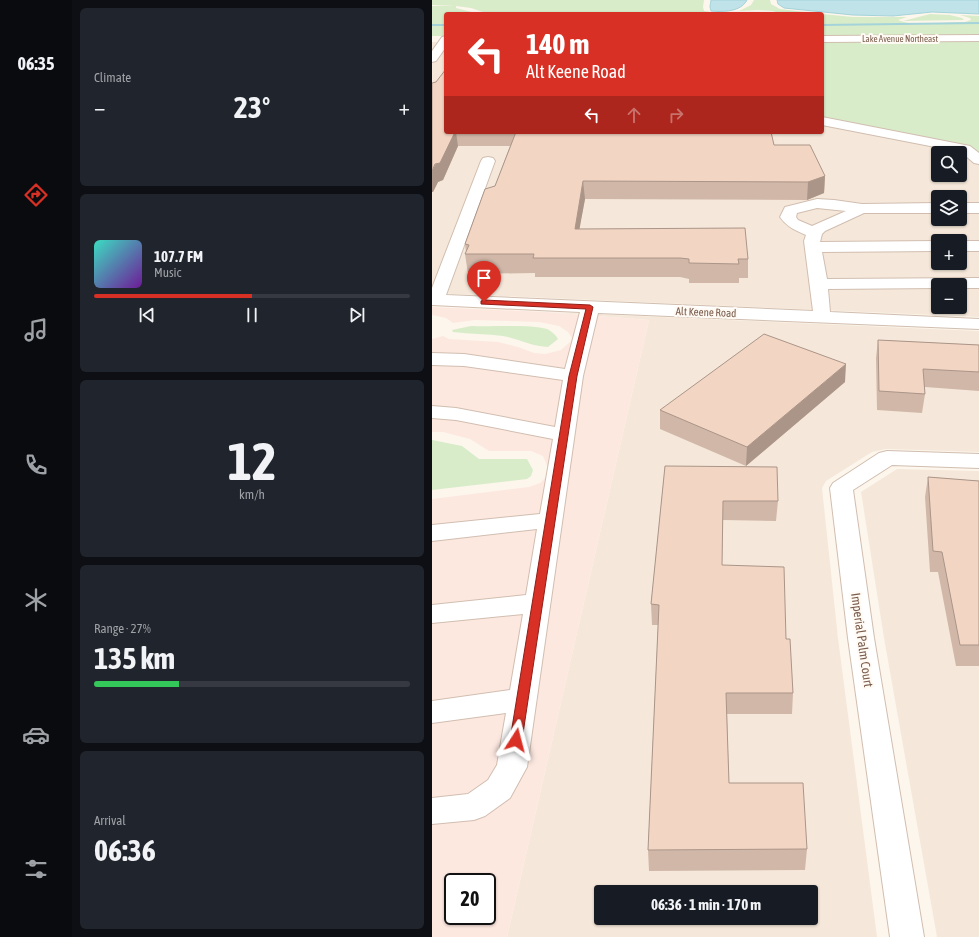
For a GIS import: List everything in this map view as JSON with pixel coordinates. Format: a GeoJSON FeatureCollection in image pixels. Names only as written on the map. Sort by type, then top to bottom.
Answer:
{"type":"FeatureCollection","features":[{"type":"Feature","properties":{"kind":"street","name":"Lake Avenue Northeast"},"geometry":{"type":"LineString","coordinates":[[824,39],[979,38]]}},
{"type":"Feature","properties":{"kind":"street"},"geometry":{"type":"LineString","coordinates":[[432,39],[444,39]]}},
{"type":"Feature","properties":{"kind":"street"},"geometry":{"type":"LineString","coordinates":[[432,57],[444,42]]}},
{"type":"Feature","properties":{"kind":"street"},"geometry":{"type":"LineString","coordinates":[[432,57],[444,56]]}},
{"type":"Feature","properties":{"kind":"street"},"geometry":{"type":"LineString","coordinates":[[824,121],[965,149],[979,160]]}},
{"type":"Feature","properties":{"kind":"street"},"geometry":{"type":"LineString","coordinates":[[434,300],[488,161]]}},
{"type":"Feature","properties":{"kind":"street"},"geometry":{"type":"LineString","coordinates":[[931,208],[862,210],[814,203],[790,210],[788,217],[813,240],[931,246]]}},
{"type":"Feature","properties":{"kind":"street"},"geometry":{"type":"LineString","coordinates":[[967,208],[979,208]]}},
{"type":"Feature","properties":{"kind":"street"},"geometry":{"type":"LineString","coordinates":[[822,316],[813,240],[819,228],[837,219],[862,210]]}},
{"type":"Feature","properties":{"kind":"street"},"geometry":{"type":"LineString","coordinates":[[967,246],[979,246]]}},
{"type":"Feature","properties":{"kind":"street"},"geometry":{"type":"LineString","coordinates":[[819,284],[979,283]]}},
{"type":"Feature","properties":{"kind":"street","name":"Alt Keene Road"},"geometry":{"type":"LineString","coordinates":[[434,300],[979,324]]}},
{"type":"Feature","properties":{"kind":"street"},"geometry":{"type":"LineString","coordinates":[[432,811],[474,807],[499,789],[512,767],[573,376],[590,307]]}},
{"type":"Feature","properties":{"kind":"street"},"geometry":{"type":"LineString","coordinates":[[432,359],[464,360],[573,376]]}},
{"type":"Feature","properties":{"kind":"street"},"geometry":{"type":"LineString","coordinates":[[432,412],[456,414],[564,435]]}},
{"type":"Feature","properties":{"kind":"street","name":"Imperial Palm Court"},"geometry":{"type":"LineString","coordinates":[[907,937],[861,638],[841,488],[887,458],[979,461]]}},
{"type":"Feature","properties":{"kind":"street"},"geometry":{"type":"LineString","coordinates":[[432,533],[550,520]]}},
{"type":"Feature","properties":{"kind":"street"},"geometry":{"type":"LineString","coordinates":[[432,614],[538,603]]}},
{"type":"Feature","properties":{"kind":"street"},"geometry":{"type":"LineString","coordinates":[[432,712],[484,706],[523,699]]}},
{"type":"Feature","properties":{"kind":"shaded area"},"geometry":{"type":"Polygon","coordinates":[[[432,42],[444,42],[444,134],[824,134],[824,120],[935,146],[931,146],[931,182],[967,182],[967,153],[979,156],[979,317],[432,293],[432,42]]]}},
{"type":"Feature","properties":{"kind":"shaded area"},"geometry":{"type":"Polygon","coordinates":[[[432,307],[546,312],[649,320],[507,937],[432,937],[432,499],[529,487],[540,483],[547,476],[548,468],[543,456],[531,451],[489,451],[470,439],[443,432],[432,432],[432,339],[443,336],[449,339],[498,342],[534,353],[545,354],[561,350],[570,342],[572,338],[568,332],[559,326],[539,322],[475,320],[453,323],[446,318],[432,315],[432,307]]]}},
{"type":"Feature","properties":{"kind":"shaded area"},"geometry":{"type":"Polygon","coordinates":[[[546,312],[979,331],[979,452],[886,449],[872,452],[826,481],[822,488],[838,638],[877,937],[507,937],[649,320],[546,312]]]}},
{"type":"Feature","properties":{"kind":"shaded area"},"geometry":{"type":"Polygon","coordinates":[[[897,469],[979,471],[979,937],[937,937],[884,638],[861,492],[897,469]]]}},
{"type":"Feature","properties":{"kind":"green space"},"geometry":{"type":"Polygon","coordinates":[[[432,0],[704,0],[704,11],[710,12],[483,12],[471,8],[456,6],[456,8],[471,12],[444,12],[444,24],[432,24],[432,6],[455,6],[432,5],[432,0]]]}},
{"type":"Feature","properties":{"kind":"green space"},"geometry":{"type":"Polygon","coordinates":[[[754,0],[770,0],[771,4],[780,9],[804,12],[776,12],[758,10],[739,11],[751,5],[754,0]]]}},
{"type":"Feature","properties":{"kind":"green space"},"geometry":{"type":"Polygon","coordinates":[[[824,14],[853,17],[907,17],[898,20],[921,24],[965,22],[971,20],[970,18],[960,15],[979,16],[979,36],[824,37],[824,14]]]}},
{"type":"Feature","properties":{"kind":"green space"},"geometry":{"type":"Polygon","coordinates":[[[930,14],[950,15],[962,18],[964,20],[903,21],[930,14]]]}},
{"type":"Feature","properties":{"kind":"green space"},"geometry":{"type":"Polygon","coordinates":[[[432,26],[444,26],[444,36],[432,36],[432,26]]]}},
{"type":"Feature","properties":{"kind":"green space"},"geometry":{"type":"Polygon","coordinates":[[[824,41],[979,41],[979,156],[967,153],[967,146],[935,146],[824,120],[824,41]]]}},
{"type":"Feature","properties":{"kind":"green space"},"geometry":{"type":"Polygon","coordinates":[[[471,326],[540,327],[549,330],[558,339],[548,347],[542,347],[503,336],[453,332],[452,330],[471,326]]]}},
{"type":"Feature","properties":{"kind":"green space"},"geometry":{"type":"Polygon","coordinates":[[[432,440],[462,446],[479,459],[527,459],[533,470],[531,476],[527,479],[432,490],[432,440]]]}},
{"type":"Feature","properties":{"kind":"water"},"geometry":{"type":"Polygon","coordinates":[[[711,0],[747,0],[741,7],[736,9],[711,11],[711,0]]]}},
{"type":"Feature","properties":{"kind":"water"},"geometry":{"type":"Polygon","coordinates":[[[777,0],[979,0],[979,14],[932,12],[893,16],[853,15],[784,8],[778,4],[777,0]]]}},
{"type":"Feature","properties":{"kind":"building"},"geometry":{"type":"Polygon","coordinates":[[[444,72],[444,134],[454,134],[440,163],[435,164],[432,171],[432,83],[436,82],[444,72]]]}},
{"type":"Feature","properties":{"kind":"building"},"geometry":{"type":"Polygon","coordinates":[[[515,134],[771,134],[774,145],[810,145],[825,176],[808,182],[583,181],[575,229],[745,228],[748,259],[738,259],[739,264],[689,263],[689,259],[680,258],[533,258],[534,254],[465,254],[469,245],[465,244],[485,189],[495,186],[515,134]]]}},
{"type":"Feature","properties":{"kind":"building"},"geometry":{"type":"Polygon","coordinates":[[[764,334],[846,364],[747,447],[660,410],[764,334]]]}},
{"type":"Feature","properties":{"kind":"building"},"geometry":{"type":"Polygon","coordinates":[[[878,340],[979,345],[979,372],[923,369],[925,394],[879,391],[878,340]]]}},
{"type":"Feature","properties":{"kind":"building"},"geometry":{"type":"Polygon","coordinates":[[[665,466],[777,467],[778,501],[723,501],[722,565],[784,567],[786,639],[790,639],[793,693],[726,693],[729,783],[803,783],[807,849],[648,850],[659,605],[651,604],[665,466]]]}},
{"type":"Feature","properties":{"kind":"building"},"geometry":{"type":"Polygon","coordinates":[[[928,477],[979,481],[979,645],[960,645],[942,552],[933,551],[928,477]]]}},
{"type":"Feature","properties":{"kind":"waterway"},"geometry":{"type":"LineString","coordinates":[[824,25],[979,23]]}},
{"type":"Feature","properties":{"kind":"waterway"},"geometry":{"type":"LineString","coordinates":[[432,25],[444,25]]}},
{"type":"Feature","properties":{"kind":"route"},"geometry":{"type":"LineString","coordinates":[[484,302],[590,307],[573,376],[516,740]]}}]}
